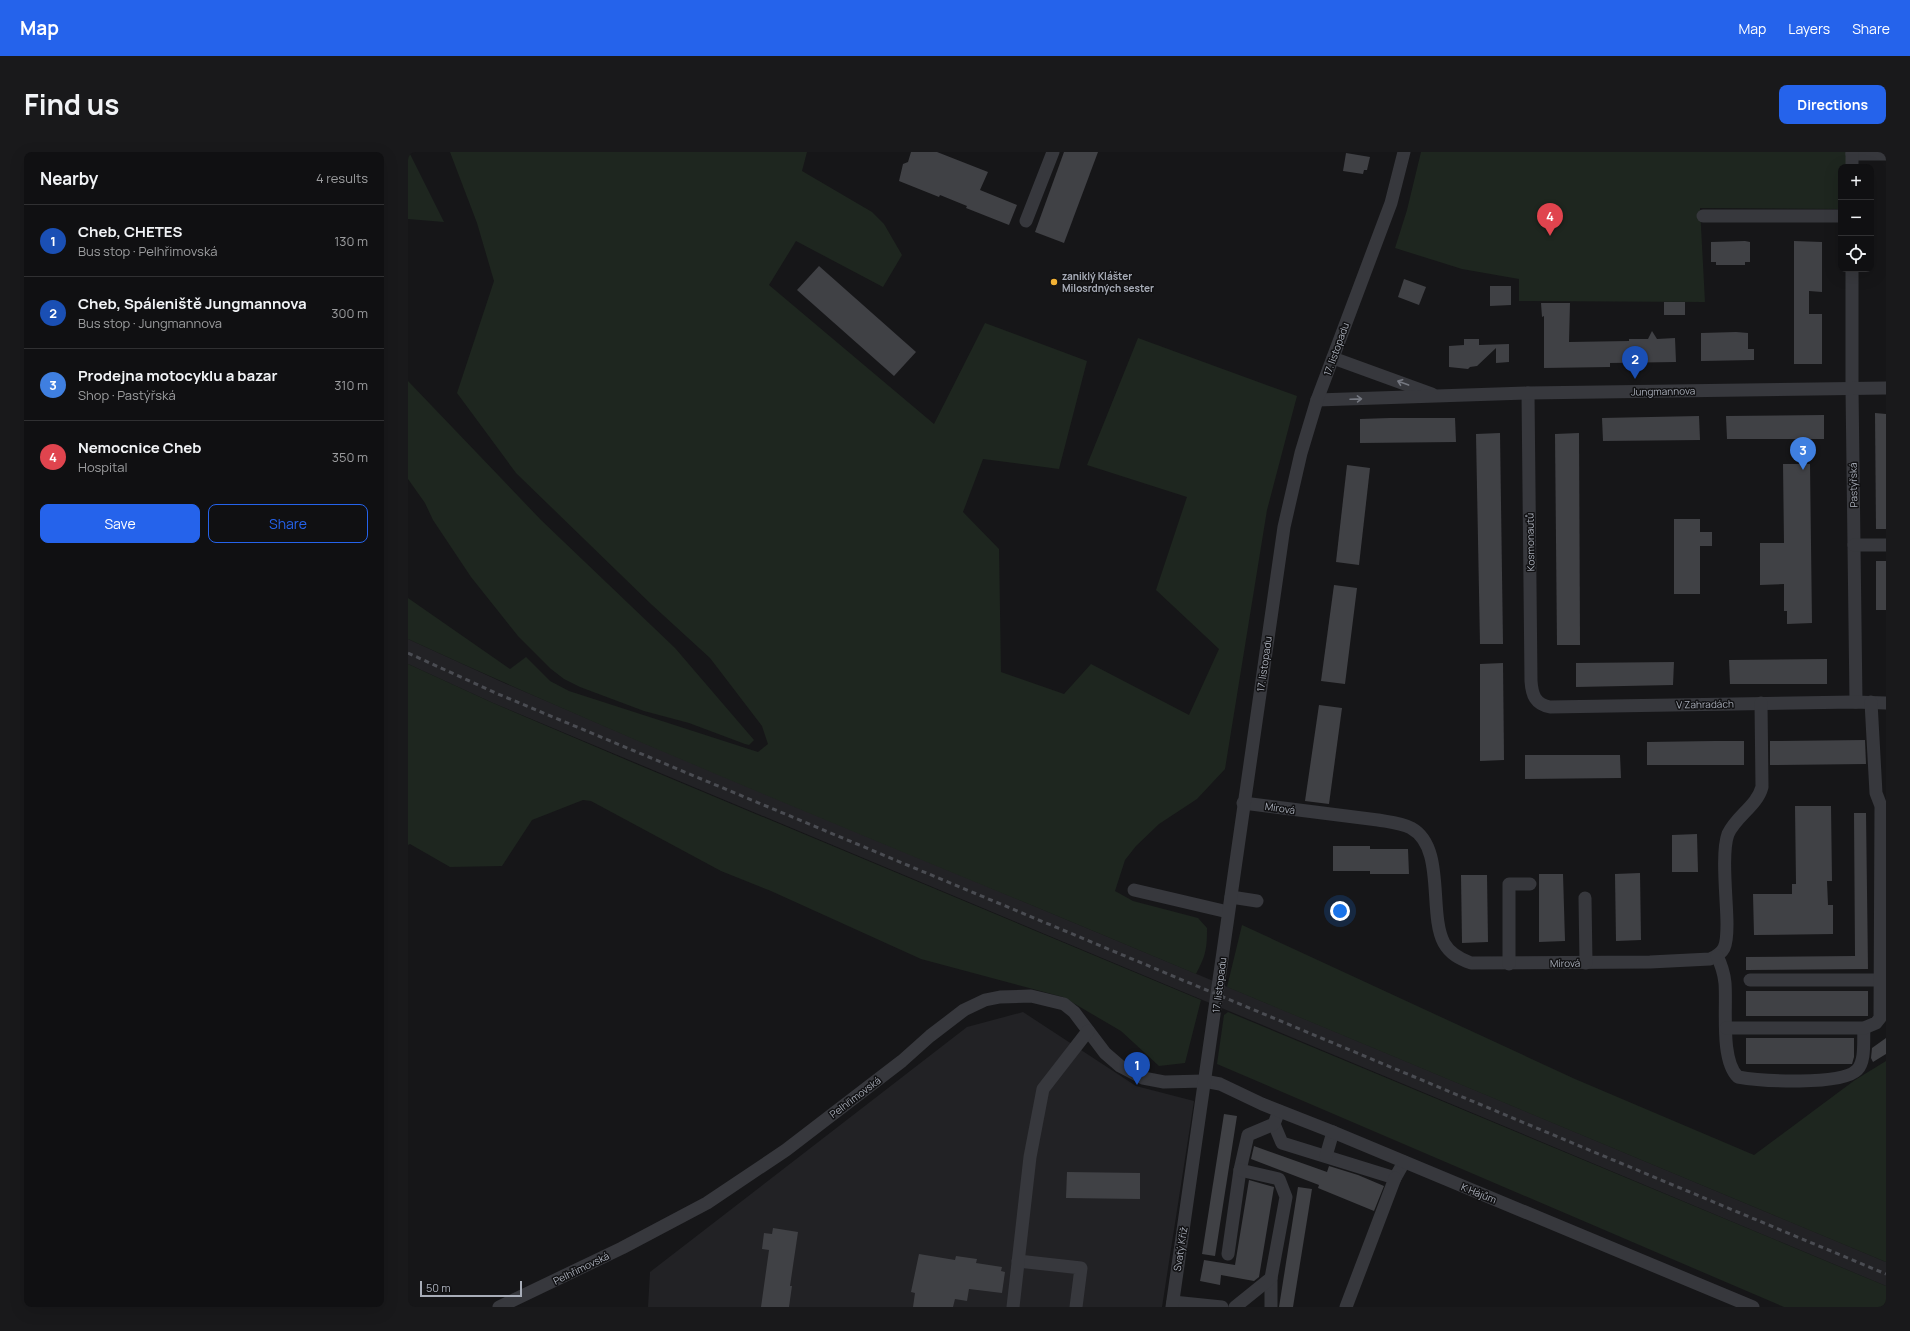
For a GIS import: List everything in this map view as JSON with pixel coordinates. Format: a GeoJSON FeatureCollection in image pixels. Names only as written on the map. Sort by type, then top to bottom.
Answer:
{"type":"FeatureCollection","features":[{"type":"Feature","properties":{"kind":"street"},"geometry":{"type":"LineString","coordinates":[[1026,221],[1053,152]]}},
{"type":"Feature","properties":{"kind":"street","name":"17. listopadu"},"geometry":{"type":"LineString","coordinates":[[1189,1192],[1204,1082],[1213,1032],[1243,803],[1284,527],[1300,460],[1318,400],[1391,203],[1404,152]]}},
{"type":"Feature","properties":{"kind":"street"},"geometry":{"type":"LineString","coordinates":[[1852,164],[1852,153],[1886,154]]}},
{"type":"Feature","properties":{"kind":"street"},"geometry":{"type":"LineString","coordinates":[[1702,216],[1838,216]]}},
{"type":"Feature","properties":{"kind":"street","name":"Pastýřská"},"geometry":{"type":"LineString","coordinates":[[1852,272],[1856,702]]}},
{"type":"Feature","properties":{"kind":"street","name":"Jungmannova"},"geometry":{"type":"LineString","coordinates":[[1333,358],[1440,396]]}},
{"type":"Feature","properties":{"kind":"street","name":"Jungmannova"},"geometry":{"type":"LineString","coordinates":[[1318,400],[1528,393],[1886,388]]}},
{"type":"Feature","properties":{"kind":"street","name":"Kosmonautů"},"geometry":{"type":"LineString","coordinates":[[1528,393],[1532,691]]}},
{"type":"Feature","properties":{"kind":"street"},"geometry":{"type":"LineString","coordinates":[[1854,545],[1886,545]]}},
{"type":"Feature","properties":{"kind":"street","name":"V Zahradách"},"geometry":{"type":"LineString","coordinates":[[1532,691],[1535,699],[1541,705],[1550,707],[1761,703],[1886,703]]}},
{"type":"Feature","properties":{"kind":"street"},"geometry":{"type":"LineString","coordinates":[[1726,1028],[1864,1028],[1876,1023],[1880,1018],[1883,806],[1876,793],[1871,702]]}},
{"type":"Feature","properties":{"kind":"street"},"geometry":{"type":"LineString","coordinates":[[1761,703],[1762,787],[1758,797],[1729,833],[1725,852],[1727,930],[1724,948],[1717,956],[1725,982],[1726,1028],[1732,1072],[1738,1077],[1786,1081],[1844,1077],[1857,1070],[1862,1060],[1864,1028]]}},
{"type":"Feature","properties":{"kind":"street","name":"Mírová"},"geometry":{"type":"LineString","coordinates":[[1243,803],[1378,820],[1399,824],[1412,829],[1426,843],[1432,861],[1440,927],[1445,944],[1460,959],[1471,963],[1509,964],[1699,961],[1717,956]]}},
{"type":"Feature","properties":{"kind":"street"},"geometry":{"type":"LineString","coordinates":[[1509,964],[1509,884],[1530,884]]}},
{"type":"Feature","properties":{"kind":"street"},"geometry":{"type":"LineString","coordinates":[[1134,890],[1228,912]]}},
{"type":"Feature","properties":{"kind":"street"},"geometry":{"type":"LineString","coordinates":[[1231,897],[1257,901]]}},
{"type":"Feature","properties":{"kind":"street"},"geometry":{"type":"LineString","coordinates":[[1585,898],[1586,963]]}},
{"type":"Feature","properties":{"kind":"street"},"geometry":{"type":"LineString","coordinates":[[1750,980],[1880,980]]}},
{"type":"Feature","properties":{"kind":"street","name":"Pelhřimovská"},"geometry":{"type":"LineString","coordinates":[[499,1307],[622,1248],[708,1203],[792,1145],[902,1061],[947,1022],[964,1010],[985,1000],[1015,996],[1031,996],[1046,998],[1064,1004],[1074,1012],[1105,1053],[1130,1072],[1143,1078],[1164,1082],[1204,1082]]}},
{"type":"Feature","properties":{"kind":"street"},"geometry":{"type":"LineString","coordinates":[[1013,1307],[1030,1156],[1043,1089],[1088,1031]]}},
{"type":"Feature","properties":{"kind":"street","name":"K Hájům"},"geometry":{"type":"LineString","coordinates":[[1204,1082],[1220,1084],[1279,1111],[1333,1132],[1753,1307]]}},
{"type":"Feature","properties":{"kind":"street"},"geometry":{"type":"LineString","coordinates":[[1279,1111],[1274,1124],[1282,1144],[1395,1178]]}},
{"type":"Feature","properties":{"kind":"street"},"geometry":{"type":"LineString","coordinates":[[1228,1254],[1240,1170],[1248,1135],[1274,1124]]}},
{"type":"Feature","properties":{"kind":"street"},"geometry":{"type":"LineString","coordinates":[[1326,1156],[1333,1132]]}},
{"type":"Feature","properties":{"kind":"street"},"geometry":{"type":"LineString","coordinates":[[1346,1307],[1395,1178],[1404,1162]]}},
{"type":"Feature","properties":{"kind":"street"},"geometry":{"type":"LineString","coordinates":[[1240,1170],[1279,1179],[1286,1197],[1271,1278],[1271,1307]]}},
{"type":"Feature","properties":{"kind":"street","name":"Svatý Kříž"},"geometry":{"type":"LineString","coordinates":[[1172,1304],[1189,1192]]}},
{"type":"Feature","properties":{"kind":"street"},"geometry":{"type":"LineString","coordinates":[[1018,1261],[1081,1268],[1076,1307]]}},
{"type":"Feature","properties":{"kind":"street"},"geometry":{"type":"LineString","coordinates":[[1235,1307],[1271,1278]]}},
{"type":"Feature","properties":{"kind":"street"},"geometry":{"type":"LineString","coordinates":[[1172,1304],[1222,1307]]}},
{"type":"Feature","properties":{"kind":"shaded area"},"geometry":{"type":"Polygon","coordinates":[[[409,152],[444,222],[408,219],[409,152]]]}},
{"type":"Feature","properties":{"kind":"shaded area"},"geometry":{"type":"Polygon","coordinates":[[[450,152],[807,152],[802,171],[872,212],[884,224],[902,255],[883,287],[796,241],[769,285],[934,424],[985,323],[1087,361],[1059,469],[983,459],[963,512],[999,549],[1001,672],[1064,694],[1091,664],[1189,715],[1219,649],[1156,590],[1187,497],[1087,465],[1138,338],[1297,396],[1267,510],[1225,769],[1197,799],[1159,824],[1136,846],[1125,860],[1115,891],[1133,901],[1198,918],[1207,928],[1207,935],[1204,957],[1196,974],[800,810],[603,726],[408,639],[408,598],[510,669],[526,657],[550,681],[569,691],[758,752],[768,744],[762,726],[710,658],[651,604],[516,473],[457,393],[494,281],[477,223],[450,152]]]}},
{"type":"Feature","properties":{"kind":"shaded area"},"geometry":{"type":"Polygon","coordinates":[[[1421,152],[1852,152],[1852,164],[1838,164],[1838,209],[1700,208],[1705,302],[1519,301],[1519,279],[1462,269],[1395,248],[1407,210],[1421,152]]]}},
{"type":"Feature","properties":{"kind":"shaded area"},"geometry":{"type":"Polygon","coordinates":[[[408,381],[541,520],[675,648],[754,740],[749,745],[689,723],[644,711],[580,687],[564,679],[551,669],[518,636],[471,577],[433,520],[425,503],[408,479],[408,381]]]}},
{"type":"Feature","properties":{"kind":"shaded area"},"geometry":{"type":"Polygon","coordinates":[[[408,639],[502,682],[637,740],[1886,1262],[1886,1286],[493,703],[408,664],[408,639]]]}},
{"type":"Feature","properties":{"kind":"shaded area"},"geometry":{"type":"Polygon","coordinates":[[[408,664],[493,703],[629,761],[1201,1000],[1185,1063],[1159,1066],[1121,1031],[1063,997],[921,959],[771,891],[721,871],[591,801],[583,800],[532,820],[502,866],[450,867],[410,844],[408,845],[408,664]]]}},
{"type":"Feature","properties":{"kind":"shaded area"},"geometry":{"type":"Polygon","coordinates":[[[1242,925],[1575,1079],[1754,1155],[1855,1080],[1886,1061],[1886,1262],[1227,987],[1242,925]]]}},
{"type":"Feature","properties":{"kind":"shaded area"},"geometry":{"type":"Polygon","coordinates":[[[1023,1012],[1136,1086],[1194,1101],[1162,1307],[648,1307],[650,1272],[967,1027],[1023,1012]]]}},
{"type":"Feature","properties":{"kind":"shaded area"},"geometry":{"type":"Polygon","coordinates":[[[1228,1012],[1886,1286],[1886,1307],[1784,1307],[1217,1064],[1224,1015],[1228,1012]]]}},
{"type":"Feature","properties":{"kind":"building"},"geometry":{"type":"Polygon","coordinates":[[[911,152],[937,152],[988,172],[980,190],[1017,205],[1009,225],[966,208],[967,206],[940,195],[939,197],[899,181],[903,164],[908,162],[911,152]]]}},
{"type":"Feature","properties":{"kind":"building"},"geometry":{"type":"Polygon","coordinates":[[[1064,152],[1098,152],[1064,243],[1035,232],[1064,152]]]}},
{"type":"Feature","properties":{"kind":"building"},"geometry":{"type":"Polygon","coordinates":[[[1346,153],[1370,157],[1367,170],[1364,170],[1363,174],[1343,171],[1346,153]]]}},
{"type":"Feature","properties":{"kind":"building"},"geometry":{"type":"Polygon","coordinates":[[[1794,241],[1822,242],[1822,292],[1809,291],[1809,314],[1822,314],[1822,364],[1794,364],[1794,241]]]}},
{"type":"Feature","properties":{"kind":"building"},"geometry":{"type":"Polygon","coordinates":[[[1711,242],[1750,242],[1750,262],[1745,262],[1745,265],[1716,265],[1716,262],[1711,262],[1711,242]]]}},
{"type":"Feature","properties":{"kind":"building"},"geometry":{"type":"Polygon","coordinates":[[[819,266],[916,352],[894,376],[797,290],[819,266]]]}},
{"type":"Feature","properties":{"kind":"building"},"geometry":{"type":"Polygon","coordinates":[[[1404,279],[1426,287],[1419,305],[1398,297],[1404,279]]]}},
{"type":"Feature","properties":{"kind":"building"},"geometry":{"type":"Polygon","coordinates":[[[1490,286],[1511,286],[1511,305],[1490,306],[1490,286]]]}},
{"type":"Feature","properties":{"kind":"building"},"geometry":{"type":"Polygon","coordinates":[[[1664,302],[1685,302],[1685,315],[1664,315],[1664,302]]]}},
{"type":"Feature","properties":{"kind":"building"},"geometry":{"type":"Polygon","coordinates":[[[1541,303],[1570,303],[1569,342],[1629,341],[1629,339],[1648,339],[1652,331],[1657,339],[1675,338],[1676,362],[1610,363],[1610,367],[1544,368],[1544,316],[1542,317],[1541,303]]]}},
{"type":"Feature","properties":{"kind":"building"},"geometry":{"type":"Polygon","coordinates":[[[1701,333],[1748,333],[1748,349],[1754,349],[1754,360],[1701,361],[1701,333]]]}},
{"type":"Feature","properties":{"kind":"building"},"geometry":{"type":"Polygon","coordinates":[[[1464,339],[1479,339],[1479,345],[1509,344],[1509,362],[1496,363],[1496,348],[1477,366],[1470,367],[1468,369],[1449,367],[1449,346],[1464,345],[1464,339]]]}},
{"type":"Feature","properties":{"kind":"building"},"geometry":{"type":"Polygon","coordinates":[[[1875,413],[1886,414],[1886,529],[1876,529],[1875,413]]]}},
{"type":"Feature","properties":{"kind":"building"},"geometry":{"type":"Polygon","coordinates":[[[1824,415],[1824,439],[1727,439],[1726,416],[1824,415]]]}},
{"type":"Feature","properties":{"kind":"building"},"geometry":{"type":"Polygon","coordinates":[[[1699,416],[1700,440],[1603,441],[1602,418],[1699,416]]]}},
{"type":"Feature","properties":{"kind":"building"},"geometry":{"type":"Polygon","coordinates":[[[1455,418],[1456,442],[1360,443],[1360,419],[1455,418]]]}},
{"type":"Feature","properties":{"kind":"building"},"geometry":{"type":"Polygon","coordinates":[[[1500,433],[1503,644],[1480,644],[1476,434],[1500,433]]]}},
{"type":"Feature","properties":{"kind":"building"},"geometry":{"type":"Polygon","coordinates":[[[1579,433],[1580,645],[1557,645],[1555,434],[1579,433]]]}},
{"type":"Feature","properties":{"kind":"building"},"geometry":{"type":"Polygon","coordinates":[[[1783,464],[1810,464],[1812,623],[1787,624],[1787,611],[1784,611],[1784,584],[1760,585],[1760,543],[1784,543],[1783,464]]]}},
{"type":"Feature","properties":{"kind":"building"},"geometry":{"type":"Polygon","coordinates":[[[1347,465],[1370,468],[1359,565],[1336,562],[1347,465]]]}},
{"type":"Feature","properties":{"kind":"building"},"geometry":{"type":"Polygon","coordinates":[[[1674,519],[1700,519],[1700,532],[1712,532],[1712,546],[1700,546],[1700,594],[1674,594],[1674,519]]]}},
{"type":"Feature","properties":{"kind":"building"},"geometry":{"type":"Polygon","coordinates":[[[1876,561],[1886,561],[1886,610],[1876,610],[1876,561]]]}},
{"type":"Feature","properties":{"kind":"building"},"geometry":{"type":"Polygon","coordinates":[[[1334,585],[1357,588],[1345,684],[1321,681],[1334,585]]]}},
{"type":"Feature","properties":{"kind":"building"},"geometry":{"type":"Polygon","coordinates":[[[1827,659],[1827,684],[1730,684],[1729,660],[1827,659]]]}},
{"type":"Feature","properties":{"kind":"building"},"geometry":{"type":"Polygon","coordinates":[[[1674,662],[1673,685],[1576,687],[1576,663],[1674,662]]]}},
{"type":"Feature","properties":{"kind":"building"},"geometry":{"type":"Polygon","coordinates":[[[1503,663],[1504,760],[1480,761],[1480,664],[1503,663]]]}},
{"type":"Feature","properties":{"kind":"building"},"geometry":{"type":"Polygon","coordinates":[[[1319,705],[1342,708],[1329,804],[1305,801],[1319,705]]]}},
{"type":"Feature","properties":{"kind":"building"},"geometry":{"type":"Polygon","coordinates":[[[1865,740],[1866,764],[1770,765],[1770,741],[1865,740]]]}},
{"type":"Feature","properties":{"kind":"building"},"geometry":{"type":"Polygon","coordinates":[[[1744,741],[1744,765],[1647,765],[1647,742],[1744,741]]]}},
{"type":"Feature","properties":{"kind":"building"},"geometry":{"type":"Polygon","coordinates":[[[1525,755],[1620,755],[1621,778],[1525,779],[1525,755]]]}},
{"type":"Feature","properties":{"kind":"building"},"geometry":{"type":"Polygon","coordinates":[[[1795,806],[1831,806],[1832,881],[1827,881],[1828,905],[1833,905],[1833,934],[1754,935],[1753,894],[1792,894],[1792,884],[1796,884],[1795,806]]]}},
{"type":"Feature","properties":{"kind":"building"},"geometry":{"type":"Polygon","coordinates":[[[1854,813],[1866,813],[1868,969],[1746,970],[1746,957],[1855,956],[1854,813]]]}},
{"type":"Feature","properties":{"kind":"building"},"geometry":{"type":"Polygon","coordinates":[[[1697,834],[1698,872],[1672,872],[1672,835],[1697,834]]]}},
{"type":"Feature","properties":{"kind":"building"},"geometry":{"type":"Polygon","coordinates":[[[1333,846],[1370,846],[1370,849],[1408,849],[1409,874],[1370,874],[1370,871],[1333,871],[1333,846]]]}},
{"type":"Feature","properties":{"kind":"building"},"geometry":{"type":"Polygon","coordinates":[[[1640,873],[1641,940],[1616,941],[1615,874],[1640,873]]]}},
{"type":"Feature","properties":{"kind":"building"},"geometry":{"type":"Polygon","coordinates":[[[1539,874],[1563,874],[1565,941],[1539,942],[1539,874]]]}},
{"type":"Feature","properties":{"kind":"building"},"geometry":{"type":"Polygon","coordinates":[[[1461,875],[1487,875],[1488,942],[1462,943],[1461,875]]]}},
{"type":"Feature","properties":{"kind":"building"},"geometry":{"type":"Polygon","coordinates":[[[1746,991],[1868,991],[1868,1016],[1746,1016],[1746,991]]]}},
{"type":"Feature","properties":{"kind":"building"},"geometry":{"type":"Polygon","coordinates":[[[1746,1038],[1854,1038],[1854,1057],[1852,1064],[1746,1064],[1746,1038]]]}},
{"type":"Feature","properties":{"kind":"building"},"geometry":{"type":"Polygon","coordinates":[[[1886,1038],[1886,1054],[1873,1062],[1871,1058],[1872,1048],[1886,1038]]]}},
{"type":"Feature","properties":{"kind":"building"},"geometry":{"type":"Polygon","coordinates":[[[1224,1114],[1237,1116],[1215,1256],[1202,1254],[1224,1114]]]}},
{"type":"Feature","properties":{"kind":"building"},"geometry":{"type":"Polygon","coordinates":[[[1254,1146],[1327,1172],[1329,1166],[1358,1175],[1384,1186],[1374,1211],[1318,1188],[1319,1185],[1251,1159],[1254,1146]]]}},
{"type":"Feature","properties":{"kind":"building"},"geometry":{"type":"Polygon","coordinates":[[[1067,1172],[1140,1173],[1140,1199],[1066,1198],[1067,1172]]]}},
{"type":"Feature","properties":{"kind":"building"},"geometry":{"type":"Polygon","coordinates":[[[1249,1180],[1274,1187],[1259,1277],[1254,1281],[1221,1275],[1220,1285],[1200,1281],[1204,1260],[1235,1265],[1249,1180]]]}},
{"type":"Feature","properties":{"kind":"building"},"geometry":{"type":"Polygon","coordinates":[[[1298,1187],[1312,1189],[1293,1307],[1279,1307],[1298,1187]]]}},
{"type":"Feature","properties":{"kind":"building"},"geometry":{"type":"Polygon","coordinates":[[[773,1228],[798,1232],[790,1286],[792,1286],[789,1307],[761,1307],[769,1250],[762,1249],[764,1233],[772,1234],[773,1228]]]}},
{"type":"Feature","properties":{"kind":"building"},"geometry":{"type":"Polygon","coordinates":[[[919,1254],[955,1260],[956,1256],[977,1259],[976,1263],[1002,1267],[1001,1271],[1005,1272],[1002,1293],[969,1289],[967,1301],[955,1299],[953,1307],[913,1307],[915,1293],[911,1292],[919,1254]]]}},
{"type":"Feature","properties":{"kind":"railway"},"geometry":{"type":"LineString","coordinates":[[408,653],[498,694],[1886,1274]]}},
{"type":"Feature","properties":{"kind":"place","name":"Nemocnice Cheb"},"geometry":{"type":"Point","coordinates":[1550,236]}},
{"type":"Feature","properties":{"kind":"place","name":"zaniklý Klášter Milosrdných sester"},"geometry":{"type":"Point","coordinates":[1054,282]}},
{"type":"Feature","properties":{"kind":"place","name":"Cheb, Spáleniště Jungmannova"},"geometry":{"type":"Point","coordinates":[1635,379]}},
{"type":"Feature","properties":{"kind":"place","name":"Prodejna motocyklu a bazar"},"geometry":{"type":"Point","coordinates":[1803,470]}},
{"type":"Feature","properties":{"kind":"place","name":"Cheb, CHETES"},"geometry":{"type":"Point","coordinates":[1137,1085]}}]}
